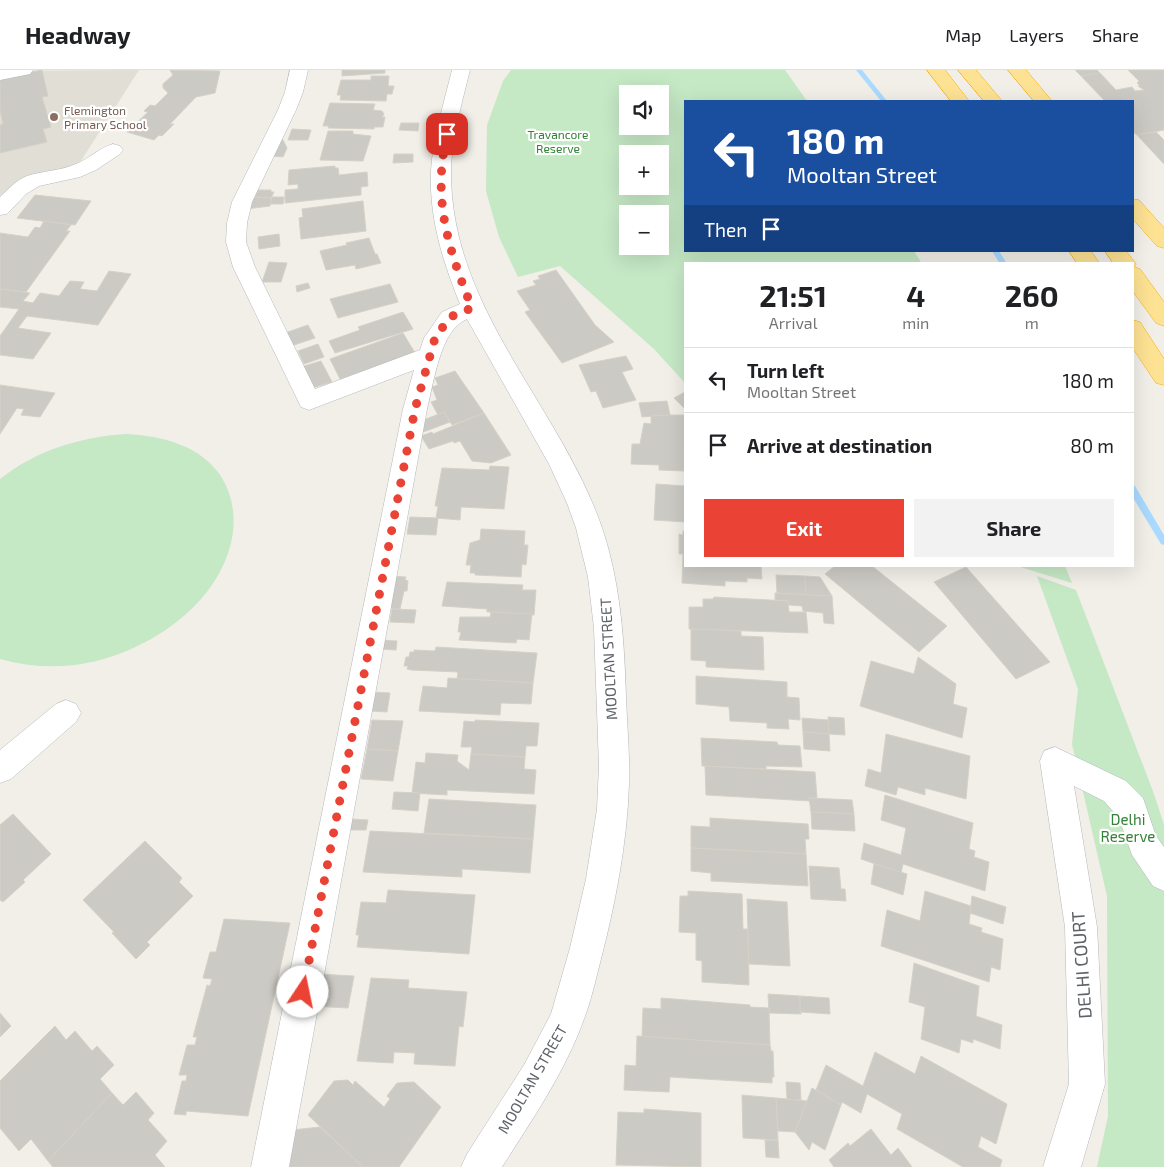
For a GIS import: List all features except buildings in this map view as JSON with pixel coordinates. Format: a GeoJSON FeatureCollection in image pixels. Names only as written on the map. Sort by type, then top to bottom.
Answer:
{"type":"FeatureCollection","features":[{"type":"Feature","properties":{"kind":"highway"},"geometry":{"type":"LineString","coordinates":[[936,70],[959,100]]}},
{"type":"Feature","properties":{"kind":"highway"},"geometry":{"type":"LineString","coordinates":[[967,70],[992,100]]}},
{"type":"Feature","properties":{"kind":"highway"},"geometry":{"type":"LineString","coordinates":[[1016,70],[1043,100]]}},
{"type":"Feature","properties":{"kind":"highway"},"geometry":{"type":"LineString","coordinates":[[1134,207],[1164,241]]}},
{"type":"Feature","properties":{"kind":"highway"},"geometry":{"type":"LineString","coordinates":[[1080,252],[1088,262]]}},
{"type":"Feature","properties":{"kind":"highway"},"geometry":{"type":"LineString","coordinates":[[1134,277],[1164,318]]}},
{"type":"Feature","properties":{"kind":"highway"},"geometry":{"type":"LineString","coordinates":[[1134,331],[1164,377]]}},
{"type":"Feature","properties":{"kind":"street"},"geometry":{"type":"LineString","coordinates":[[0,75],[24,70]]}},
{"type":"Feature","properties":{"kind":"street"},"geometry":{"type":"LineString","coordinates":[[299,70],[294,92],[287,110],[242,202],[236,242],[244,267],[309,401],[429,356]]}},
{"type":"Feature","properties":{"kind":"street","name":"MOOLTAN STREET"},"geometry":{"type":"LineString","coordinates":[[461,70],[444,148],[441,174],[442,202],[448,243],[472,308],[496,354],[527,401],[554,450],[580,502],[595,547],[604,589],[611,654],[614,785],[606,851],[592,932],[566,1019],[528,1093],[480,1167]]}},
{"type":"Feature","properties":{"kind":"street"},"geometry":{"type":"LineString","coordinates":[[0,209],[19,190],[33,181],[73,174],[113,150]]}},
{"type":"Feature","properties":{"kind":"street"},"geometry":{"type":"LineString","coordinates":[[270,1167],[415,409],[435,338],[450,317],[472,308]]}},
{"type":"Feature","properties":{"kind":"street"},"geometry":{"type":"LineString","coordinates":[[0,770],[66,713]]}},
{"type":"Feature","properties":{"kind":"street","name":"DELHI COURT"},"geometry":{"type":"LineString","coordinates":[[1062,1167],[1087,1084],[1081,927],[1054,761],[1116,791],[1132,809],[1143,844],[1164,875]]}},
{"type":"Feature","properties":{"kind":"shaded area","name":"Flemington Primary School"},"geometry":{"type":"Polygon","coordinates":[[[139,70],[79,164],[0,204],[0,71],[139,70]]]}},
{"type":"Feature","properties":{"kind":"green space","name":"Travancore Reserve"},"geometry":{"type":"Polygon","coordinates":[[[511,70],[785,70],[806,100],[684,100],[684,252],[915,252],[921,262],[684,262],[684,382],[654,349],[560,266],[518,277],[499,237],[486,191],[487,125],[503,81],[511,70]]]}},
{"type":"Feature","properties":{"kind":"green space"},"geometry":{"type":"Polygon","coordinates":[[[126,434],[153,437],[180,444],[203,457],[222,478],[232,504],[233,532],[226,558],[214,582],[197,604],[176,622],[152,638],[127,651],[101,660],[65,666],[37,666],[0,659],[0,479],[29,460],[60,447],[92,438],[126,434]]]}},
{"type":"Feature","properties":{"kind":"green space"},"geometry":{"type":"Polygon","coordinates":[[[1020,567],[1065,567],[1072,583],[1020,567]]]}},
{"type":"Feature","properties":{"kind":"green space","name":"Delhi Reserve"},"geometry":{"type":"Polygon","coordinates":[[[1037,576],[1076,590],[1154,794],[1164,825],[1164,1167],[1097,1167],[1108,1116],[1107,896],[1072,744],[1078,689],[1037,576]]]}},
{"type":"Feature","properties":{"kind":"waterway"},"geometry":{"type":"LineString","coordinates":[[859,70],[883,100]]}},
{"type":"Feature","properties":{"kind":"waterway"},"geometry":{"type":"LineString","coordinates":[[996,252],[1003,262]]}},
{"type":"Feature","properties":{"kind":"waterway"},"geometry":{"type":"LineString","coordinates":[[1134,491],[1164,542]]}},
{"type":"Feature","properties":{"kind":"place","name":"Flemington Primary School"},"geometry":{"type":"Point","coordinates":[54,117]}},
{"type":"Feature","properties":{"kind":"route"},"geometry":{"type":"LineString","coordinates":[[303,992],[415,409],[435,338],[450,317],[472,308],[454,264],[444,226],[441,174],[447,134]]}}]}
